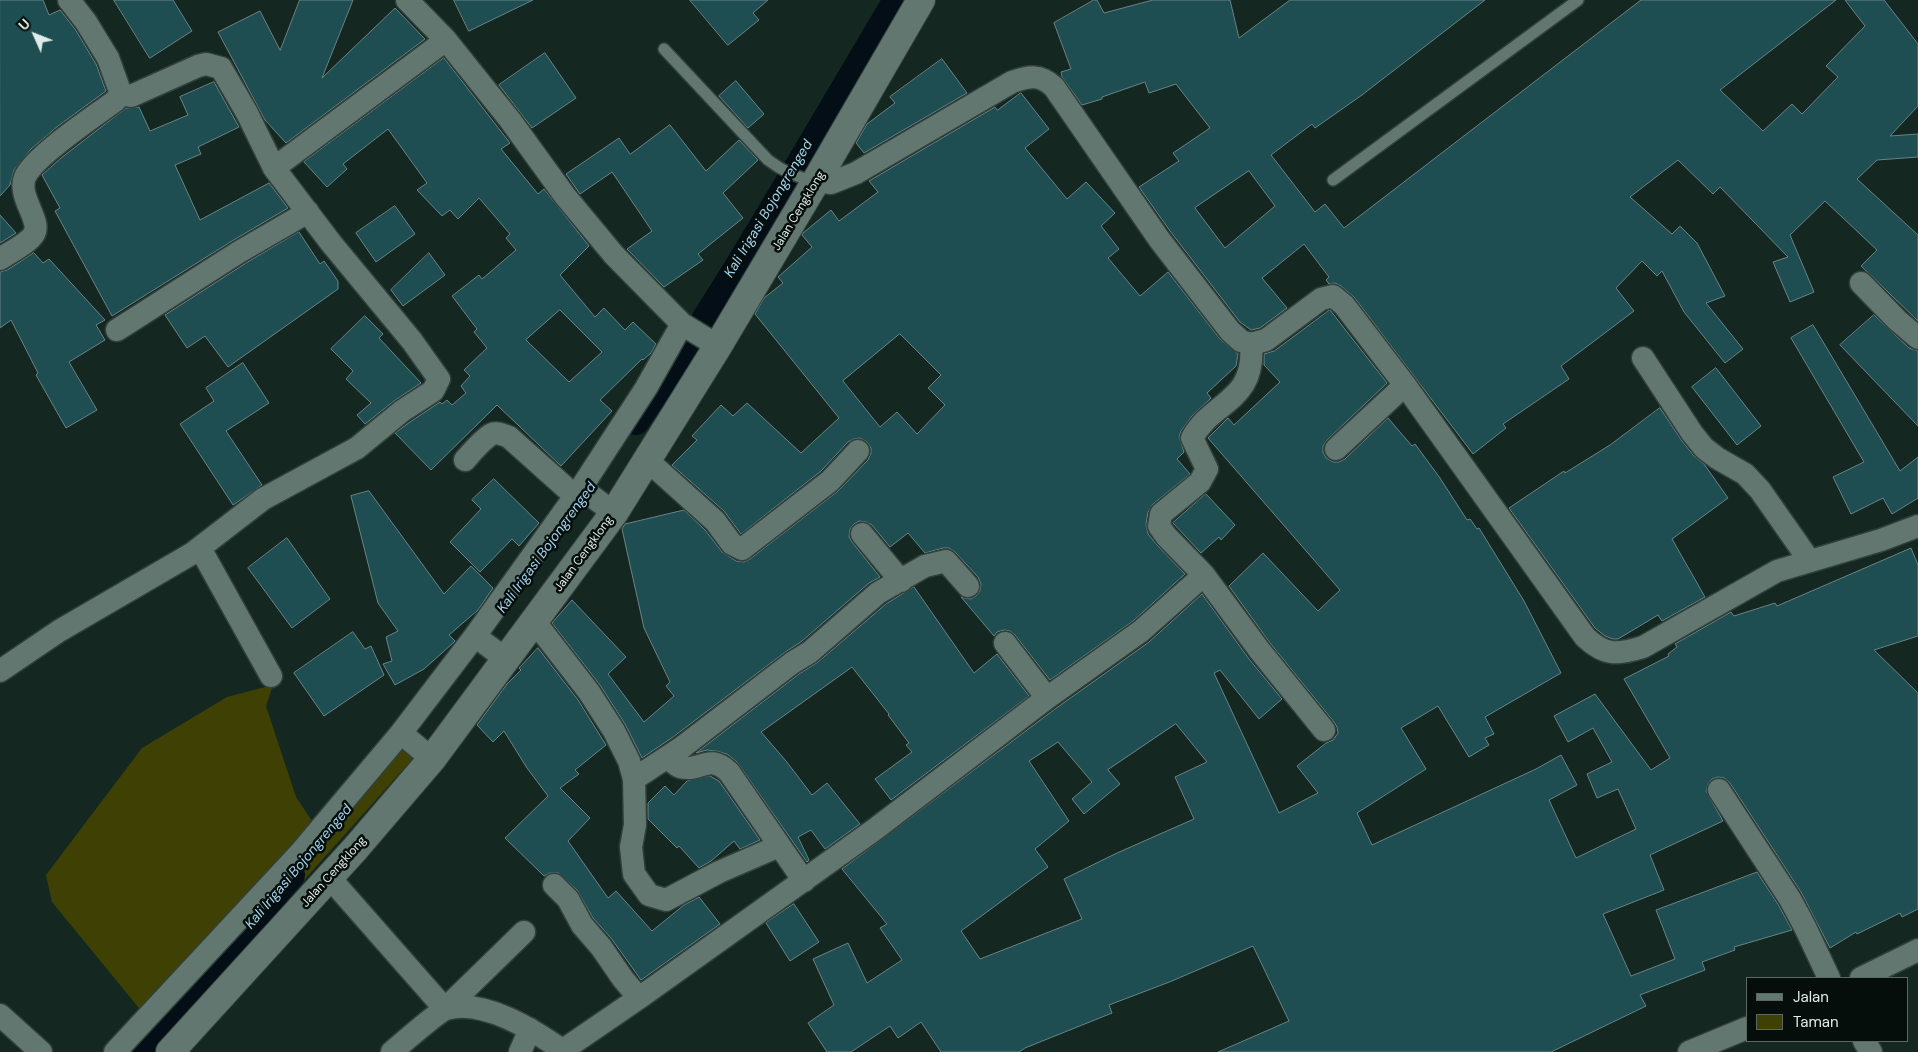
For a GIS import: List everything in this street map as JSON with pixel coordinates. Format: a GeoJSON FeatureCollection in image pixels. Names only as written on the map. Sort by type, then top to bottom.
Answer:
{"type":"FeatureCollection","features":[{"type":"Feature","properties":{"kind":"main road","name":"Jalan Cengklong"},"geometry":{"type":"LineString","coordinates":[[170,1052],[329,877],[428,755],[503,657],[534,622],[647,460],[700,335],[809,180],[921,0]]}},
{"type":"Feature","properties":{"kind":"street"},"geometry":{"type":"LineString","coordinates":[[69,0],[86,22],[108,58],[121,94]]}},
{"type":"Feature","properties":{"kind":"street"},"geometry":{"type":"LineString","coordinates":[[115,1052],[300,853],[403,734],[476,637],[580,491],[646,388],[700,335],[614,255],[565,196],[510,120],[446,40],[407,0]]}},
{"type":"Feature","properties":{"kind":"street"},"geometry":{"type":"LineString","coordinates":[[274,168],[446,40]]}},
{"type":"Feature","properties":{"kind":"street"},"geometry":{"type":"LineString","coordinates":[[0,671],[58,631],[200,548],[263,500],[357,448],[402,411],[433,391],[439,379],[412,341],[274,168],[220,68],[206,64],[198,66],[131,96],[121,94]]}},
{"type":"Feature","properties":{"kind":"street"},"geometry":{"type":"LineString","coordinates":[[809,180],[831,183],[856,173],[1012,82],[1030,76],[1042,78],[1054,87],[1159,239],[1230,331],[1241,341],[1251,344],[1266,340],[1321,299],[1333,296],[1344,305],[1405,385],[1585,637],[1596,647],[1609,653],[1626,652],[1643,647],[1776,570],[1881,540],[1918,526]]}},
{"type":"Feature","properties":{"kind":"street"},"geometry":{"type":"LineString","coordinates":[[0,259],[33,235],[36,228],[22,186],[26,174],[49,151],[115,101],[121,94]]}},
{"type":"Feature","properties":{"kind":"street"},"geometry":{"type":"LineString","coordinates":[[117,330],[239,252],[308,212]]}},
{"type":"Feature","properties":{"kind":"street"},"geometry":{"type":"LineString","coordinates":[[1861,283],[1897,320],[1918,338]]}},
{"type":"Feature","properties":{"kind":"street"},"geometry":{"type":"LineString","coordinates":[[1251,344],[1252,357],[1246,380],[1238,394],[1197,428],[1192,438],[1207,469],[1200,482],[1161,514],[1159,526],[1204,575],[1260,651],[1324,730]]}},
{"type":"Feature","properties":{"kind":"street"},"geometry":{"type":"LineString","coordinates":[[1643,358],[1692,433],[1704,448],[1750,479],[1760,490],[1809,560]]}},
{"type":"Feature","properties":{"kind":"street"},"geometry":{"type":"LineString","coordinates":[[1336,449],[1405,385]]}},
{"type":"Feature","properties":{"kind":"street"},"geometry":{"type":"LineString","coordinates":[[465,460],[492,434],[508,436],[580,491],[612,511]]}},
{"type":"Feature","properties":{"kind":"street"},"geometry":{"type":"LineString","coordinates":[[647,460],[716,521],[732,544],[742,548],[830,481],[858,451]]}},
{"type":"Feature","properties":{"kind":"street"},"geometry":{"type":"LineString","coordinates":[[862,534],[901,581]]}},
{"type":"Feature","properties":{"kind":"street"},"geometry":{"type":"LineString","coordinates":[[200,548],[271,676]]}},
{"type":"Feature","properties":{"kind":"street"},"geometry":{"type":"LineString","coordinates":[[634,779],[667,757],[792,663],[810,652],[878,593],[926,566],[946,561],[968,586]]}},
{"type":"Feature","properties":{"kind":"street"},"geometry":{"type":"LineString","coordinates":[[445,1009],[474,1007],[498,1015],[530,1029],[564,1051],[874,830],[1046,698],[1141,631],[1204,575]]}},
{"type":"Feature","properties":{"kind":"street"},"geometry":{"type":"LineString","coordinates":[[534,622],[589,692],[629,761],[634,779],[635,825],[631,847],[634,874],[649,895],[666,900],[719,872],[780,846]]}},
{"type":"Feature","properties":{"kind":"street"},"geometry":{"type":"LineString","coordinates":[[476,637],[503,657]]}},
{"type":"Feature","properties":{"kind":"street"},"geometry":{"type":"LineString","coordinates":[[1005,643],[1046,698]]}},
{"type":"Feature","properties":{"kind":"street"},"geometry":{"type":"LineString","coordinates":[[403,734],[428,755]]}},
{"type":"Feature","properties":{"kind":"street"},"geometry":{"type":"LineString","coordinates":[[667,757],[679,767],[696,767],[709,762],[723,766],[804,881]]}},
{"type":"Feature","properties":{"kind":"street"},"geometry":{"type":"LineString","coordinates":[[1719,790],[1790,899],[1806,927],[1830,977]]}},
{"type":"Feature","properties":{"kind":"street"},"geometry":{"type":"LineString","coordinates":[[329,877],[445,1009]]}},
{"type":"Feature","properties":{"kind":"street"},"geometry":{"type":"LineString","coordinates":[[554,885],[568,899],[582,925],[640,998]]}},
{"type":"Feature","properties":{"kind":"street"},"geometry":{"type":"LineString","coordinates":[[392,1052],[445,1009],[524,932]]}},
{"type":"Feature","properties":{"kind":"street"},"geometry":{"type":"LineString","coordinates":[[1863,977],[1918,950]]}},
{"type":"Feature","properties":{"kind":"street"},"geometry":{"type":"LineString","coordinates":[[0,1015],[41,1052]]}},
{"type":"Feature","properties":{"kind":"street"},"geometry":{"type":"LineString","coordinates":[[1689,1052],[1746,1028]]}},
{"type":"Feature","properties":{"kind":"street"},"geometry":{"type":"LineString","coordinates":[[520,1052],[530,1029]]}},
{"type":"Feature","properties":{"kind":"lane"},"geometry":{"type":"LineString","coordinates":[[1333,180],[1578,0]]}},
{"type":"Feature","properties":{"kind":"lane"},"geometry":{"type":"LineString","coordinates":[[664,49],[775,165],[809,180]]}},
{"type":"Feature","properties":{"kind":"green space"},"geometry":{"type":"Polygon","coordinates":[[[273,685],[266,706],[296,797],[314,824],[394,733],[417,754],[167,1033],[143,1013],[52,902],[46,875],[142,748],[227,697],[273,685]]]}},
{"type":"Feature","properties":{"kind":"building"},"geometry":{"type":"Polygon","coordinates":[[[0,0],[43,0],[49,15],[60,10],[75,29],[96,64],[106,91],[58,126],[31,149],[14,170],[10,185],[0,196],[0,0]]]}},
{"type":"Feature","properties":{"kind":"building"},"geometry":{"type":"Polygon","coordinates":[[[114,0],[173,0],[192,31],[150,58],[114,0]]]}},
{"type":"Feature","properties":{"kind":"building"},"geometry":{"type":"Polygon","coordinates":[[[300,0],[353,0],[322,78],[395,8],[425,39],[286,143],[265,120],[218,32],[260,11],[280,50],[300,0]]]}},
{"type":"Feature","properties":{"kind":"building"},"geometry":{"type":"Polygon","coordinates":[[[454,0],[533,0],[469,31],[454,0]]]}},
{"type":"Feature","properties":{"kind":"building"},"geometry":{"type":"Polygon","coordinates":[[[690,0],[768,0],[753,13],[759,20],[728,45],[690,0]]]}},
{"type":"Feature","properties":{"kind":"building"},"geometry":{"type":"Polygon","coordinates":[[[1094,0],[1097,0],[1104,13],[1153,0],[1230,0],[1239,38],[1290,0],[1485,0],[1362,95],[1315,128],[1312,124],[1271,155],[1315,212],[1325,204],[1344,228],[1641,0],[1836,0],[1720,90],[1763,131],[1792,104],[1802,114],[1838,77],[1826,66],[1865,26],[1845,0],[1884,0],[1918,44],[1918,106],[1890,136],[1918,134],[1918,157],[1877,160],[1857,179],[1918,235],[1918,321],[1861,266],[1877,250],[1825,201],[1790,235],[1814,292],[1790,302],[1773,262],[1788,257],[1720,187],[1713,194],[1678,160],[1630,197],[1672,234],[1680,226],[1697,243],[1725,296],[1706,303],[1743,349],[1725,363],[1684,312],[1662,271],[1657,276],[1642,261],[1616,288],[1634,311],[1561,366],[1569,379],[1503,424],[1506,428],[1473,454],[1354,297],[1341,286],[1335,283],[1329,284],[1326,280],[1329,277],[1304,244],[1262,278],[1287,308],[1260,328],[1251,330],[1240,322],[1170,231],[1139,187],[1179,161],[1173,153],[1210,128],[1176,84],[1149,93],[1145,82],[1082,105],[1062,77],[1061,72],[1071,69],[1054,23],[1094,0]],[[1249,171],[1195,208],[1225,248],[1275,206],[1249,171]]]}},
{"type":"Feature","properties":{"kind":"building"},"geometry":{"type":"Polygon","coordinates":[[[545,53],[576,98],[532,128],[499,85],[545,53]]]}},
{"type":"Feature","properties":{"kind":"building"},"geometry":{"type":"Polygon","coordinates":[[[444,58],[510,143],[501,149],[538,194],[544,189],[589,246],[560,275],[595,317],[604,308],[625,330],[633,322],[656,344],[651,353],[642,359],[600,400],[612,411],[561,466],[497,405],[431,470],[395,433],[440,402],[442,404],[447,400],[452,405],[466,393],[461,386],[470,376],[464,370],[487,348],[474,332],[477,329],[452,296],[479,275],[482,279],[516,250],[506,238],[510,234],[479,198],[458,219],[450,210],[442,216],[417,190],[427,183],[388,129],[343,164],[347,169],[327,187],[304,162],[444,58]],[[560,310],[526,340],[569,382],[602,352],[560,310]]]}},
{"type":"Feature","properties":{"kind":"building"},"geometry":{"type":"Polygon","coordinates":[[[942,59],[967,93],[864,153],[856,143],[867,124],[895,103],[890,97],[942,59]]]}},
{"type":"Feature","properties":{"kind":"building"},"geometry":{"type":"Polygon","coordinates":[[[736,81],[764,114],[748,128],[719,96],[736,81]]]}},
{"type":"Feature","properties":{"kind":"building"},"geometry":{"type":"Polygon","coordinates":[[[214,82],[239,127],[198,147],[201,154],[175,165],[200,220],[269,183],[288,208],[112,316],[55,211],[60,208],[42,175],[126,108],[139,107],[150,131],[188,115],[180,97],[214,82]]]}},
{"type":"Feature","properties":{"kind":"building"},"geometry":{"type":"Polygon","coordinates":[[[1021,93],[1049,129],[1025,148],[1067,199],[1086,182],[1115,213],[1101,226],[1119,249],[1108,258],[1140,296],[1168,272],[1220,339],[1238,354],[1236,366],[1207,393],[1211,398],[1192,416],[1181,431],[1179,437],[1184,452],[1177,459],[1190,474],[1153,504],[1148,512],[1146,524],[1148,534],[1185,574],[1133,621],[1050,680],[1015,635],[1010,631],[1004,630],[997,632],[994,636],[961,597],[970,599],[976,596],[980,591],[981,584],[978,577],[955,552],[949,548],[943,548],[925,553],[908,533],[890,547],[872,525],[859,521],[850,529],[849,537],[880,577],[869,583],[802,641],[642,758],[625,724],[600,685],[552,623],[572,600],[626,657],[608,674],[644,722],[674,696],[666,686],[670,682],[644,628],[622,529],[625,524],[684,510],[705,530],[722,552],[736,561],[744,562],[838,491],[868,460],[871,448],[867,442],[860,438],[848,442],[821,471],[741,534],[724,511],[672,465],[697,440],[692,436],[721,405],[733,416],[747,403],[801,453],[839,418],[755,314],[764,298],[783,283],[778,277],[812,247],[802,235],[803,233],[831,210],[839,221],[878,192],[869,181],[995,107],[997,110],[1021,93]],[[900,334],[843,381],[880,427],[897,412],[917,434],[945,405],[928,388],[941,375],[900,334]]]}},
{"type":"Feature","properties":{"kind":"building"},"geometry":{"type":"Polygon","coordinates":[[[670,125],[706,171],[739,140],[758,160],[723,193],[743,218],[698,254],[703,260],[664,287],[627,249],[652,231],[612,172],[580,194],[566,174],[619,138],[630,154],[670,125]]]}},
{"type":"Feature","properties":{"kind":"building"},"geometry":{"type":"Polygon","coordinates":[[[395,206],[415,234],[376,262],[356,233],[395,206]]]}},
{"type":"Feature","properties":{"kind":"building"},"geometry":{"type":"Polygon","coordinates":[[[0,215],[16,233],[0,243],[0,215]]]}},
{"type":"Feature","properties":{"kind":"building"},"geometry":{"type":"Polygon","coordinates":[[[299,232],[320,264],[324,261],[338,281],[338,289],[228,367],[205,336],[187,348],[165,315],[246,263],[299,232]]]}},
{"type":"Feature","properties":{"kind":"building"},"geometry":{"type":"Polygon","coordinates":[[[34,253],[43,263],[49,259],[105,320],[96,325],[105,340],[69,362],[97,410],[66,428],[36,375],[38,373],[11,320],[0,328],[0,272],[7,270],[34,253]]]}},
{"type":"Feature","properties":{"kind":"building"},"geometry":{"type":"Polygon","coordinates":[[[429,253],[445,275],[403,306],[391,290],[429,253]]]}},
{"type":"Feature","properties":{"kind":"building"},"geometry":{"type":"Polygon","coordinates":[[[1330,310],[1387,383],[1327,440],[1323,446],[1326,458],[1333,462],[1345,459],[1388,418],[1412,446],[1415,444],[1467,520],[1470,519],[1477,529],[1479,528],[1524,601],[1561,673],[1485,717],[1494,734],[1485,738],[1489,745],[1469,757],[1438,706],[1401,728],[1426,769],[1357,813],[1372,845],[1536,769],[1561,755],[1577,785],[1549,800],[1576,858],[1636,829],[1618,789],[1597,798],[1587,774],[1612,762],[1593,728],[1568,742],[1554,716],[1595,694],[1651,770],[1670,758],[1624,679],[1669,656],[1668,654],[1677,647],[1675,644],[1731,612],[1734,616],[1775,603],[1777,606],[1911,548],[1918,565],[1918,636],[1874,650],[1918,693],[1918,909],[1902,917],[1900,913],[1857,934],[1856,932],[1830,948],[1801,892],[1730,783],[1724,778],[1718,777],[1712,779],[1706,791],[1723,821],[1650,855],[1664,890],[1603,914],[1631,976],[1675,959],[1656,910],[1757,872],[1792,930],[1734,947],[1735,950],[1702,962],[1705,970],[1640,995],[1646,1006],[1551,1052],[1218,1052],[1289,1021],[1253,946],[1172,981],[1109,1005],[1112,1013],[1019,1052],[941,1052],[921,1022],[898,1038],[890,1026],[851,1052],[827,1052],[808,1023],[834,1005],[813,959],[848,943],[867,983],[902,960],[880,928],[887,924],[842,869],[1055,709],[1149,642],[1202,594],[1249,659],[1282,699],[1259,719],[1220,670],[1214,673],[1279,813],[1318,793],[1297,766],[1326,743],[1333,740],[1338,733],[1337,727],[1270,643],[1229,586],[1263,553],[1318,611],[1340,590],[1208,438],[1228,418],[1234,425],[1280,382],[1264,365],[1264,354],[1274,351],[1330,310]],[[1176,724],[1108,770],[1120,784],[1084,814],[1072,799],[1092,782],[1058,742],[1029,761],[1069,821],[1035,849],[1048,867],[961,931],[980,959],[1082,919],[1064,879],[1194,819],[1175,777],[1207,762],[1176,724]]]}},
{"type":"Feature","properties":{"kind":"building"},"geometry":{"type":"Polygon","coordinates":[[[1874,315],[1909,348],[1918,351],[1918,426],[1840,345],[1874,315]]]}},
{"type":"Feature","properties":{"kind":"building"},"geometry":{"type":"Polygon","coordinates":[[[365,316],[383,334],[379,338],[421,383],[365,424],[357,415],[371,403],[346,379],[353,371],[331,349],[365,316]]]}},
{"type":"Feature","properties":{"kind":"building"},"geometry":{"type":"Polygon","coordinates":[[[1813,325],[1900,471],[1918,457],[1918,498],[1892,514],[1883,498],[1851,514],[1833,477],[1864,462],[1791,338],[1813,325]]]}},
{"type":"Feature","properties":{"kind":"building"},"geometry":{"type":"Polygon","coordinates":[[[243,363],[269,403],[226,431],[262,485],[233,505],[180,424],[214,401],[206,388],[243,363]]]}},
{"type":"Feature","properties":{"kind":"building"},"geometry":{"type":"Polygon","coordinates":[[[1716,368],[1761,426],[1737,445],[1692,387],[1716,368]]]}},
{"type":"Feature","properties":{"kind":"building"},"geometry":{"type":"Polygon","coordinates":[[[1660,408],[1682,441],[1694,456],[1704,464],[1728,498],[1672,539],[1705,597],[1662,621],[1658,615],[1618,639],[1613,639],[1605,636],[1595,628],[1509,508],[1564,471],[1565,473],[1610,445],[1660,408]]]}},
{"type":"Feature","properties":{"kind":"building"},"geometry":{"type":"Polygon","coordinates":[[[494,479],[539,523],[519,546],[512,539],[480,572],[450,542],[481,509],[472,500],[494,479]]]}},
{"type":"Feature","properties":{"kind":"building"},"geometry":{"type":"Polygon","coordinates":[[[369,491],[444,594],[471,566],[493,588],[478,610],[449,635],[455,641],[452,644],[424,669],[395,685],[383,664],[392,661],[386,637],[398,631],[378,603],[351,496],[369,491]]]}},
{"type":"Feature","properties":{"kind":"building"},"geometry":{"type":"Polygon","coordinates":[[[1206,494],[1235,525],[1221,540],[1219,537],[1201,553],[1173,523],[1206,494]]]}},
{"type":"Feature","properties":{"kind":"building"},"geometry":{"type":"Polygon","coordinates":[[[287,538],[330,599],[292,628],[248,568],[287,538]]]}},
{"type":"Feature","properties":{"kind":"building"},"geometry":{"type":"Polygon","coordinates":[[[914,587],[974,673],[997,654],[1029,696],[891,800],[875,779],[912,752],[906,745],[909,743],[889,714],[852,667],[761,732],[812,795],[827,783],[860,824],[825,849],[811,830],[798,837],[809,860],[807,862],[737,762],[727,754],[716,751],[707,750],[696,753],[799,674],[818,662],[886,604],[914,587]]]}},
{"type":"Feature","properties":{"kind":"building"},"geometry":{"type":"Polygon","coordinates":[[[353,632],[365,649],[371,646],[384,675],[324,716],[294,673],[353,632]]]}},
{"type":"Feature","properties":{"kind":"building"},"geometry":{"type":"Polygon","coordinates":[[[538,648],[578,700],[606,745],[575,770],[579,774],[560,788],[590,818],[568,841],[608,898],[616,891],[652,931],[684,905],[699,897],[720,924],[641,980],[611,938],[593,918],[577,890],[558,873],[550,873],[544,876],[505,838],[548,796],[527,768],[504,731],[493,742],[477,725],[507,684],[521,670],[519,668],[538,648]]]}},
{"type":"Feature","properties":{"kind":"building"},"geometry":{"type":"Polygon","coordinates":[[[710,776],[719,781],[760,840],[740,849],[734,841],[711,861],[699,868],[679,846],[677,848],[648,819],[648,803],[665,786],[674,795],[687,781],[710,776]]]}},
{"type":"Feature","properties":{"kind":"building"},"geometry":{"type":"Polygon","coordinates":[[[794,904],[819,942],[790,961],[766,923],[794,904]]]}},
{"type":"Feature","properties":{"kind":"waterway","name":"Kali Irigasi Bojongrenged"},"geometry":{"type":"LineString","coordinates":[[636,422],[737,267],[896,0]]}},
{"type":"Feature","properties":{"kind":"waterway","name":"Kali Irigasi Bojongrenged"},"geometry":{"type":"LineString","coordinates":[[138,1052],[175,1015],[292,875]]}}]}
